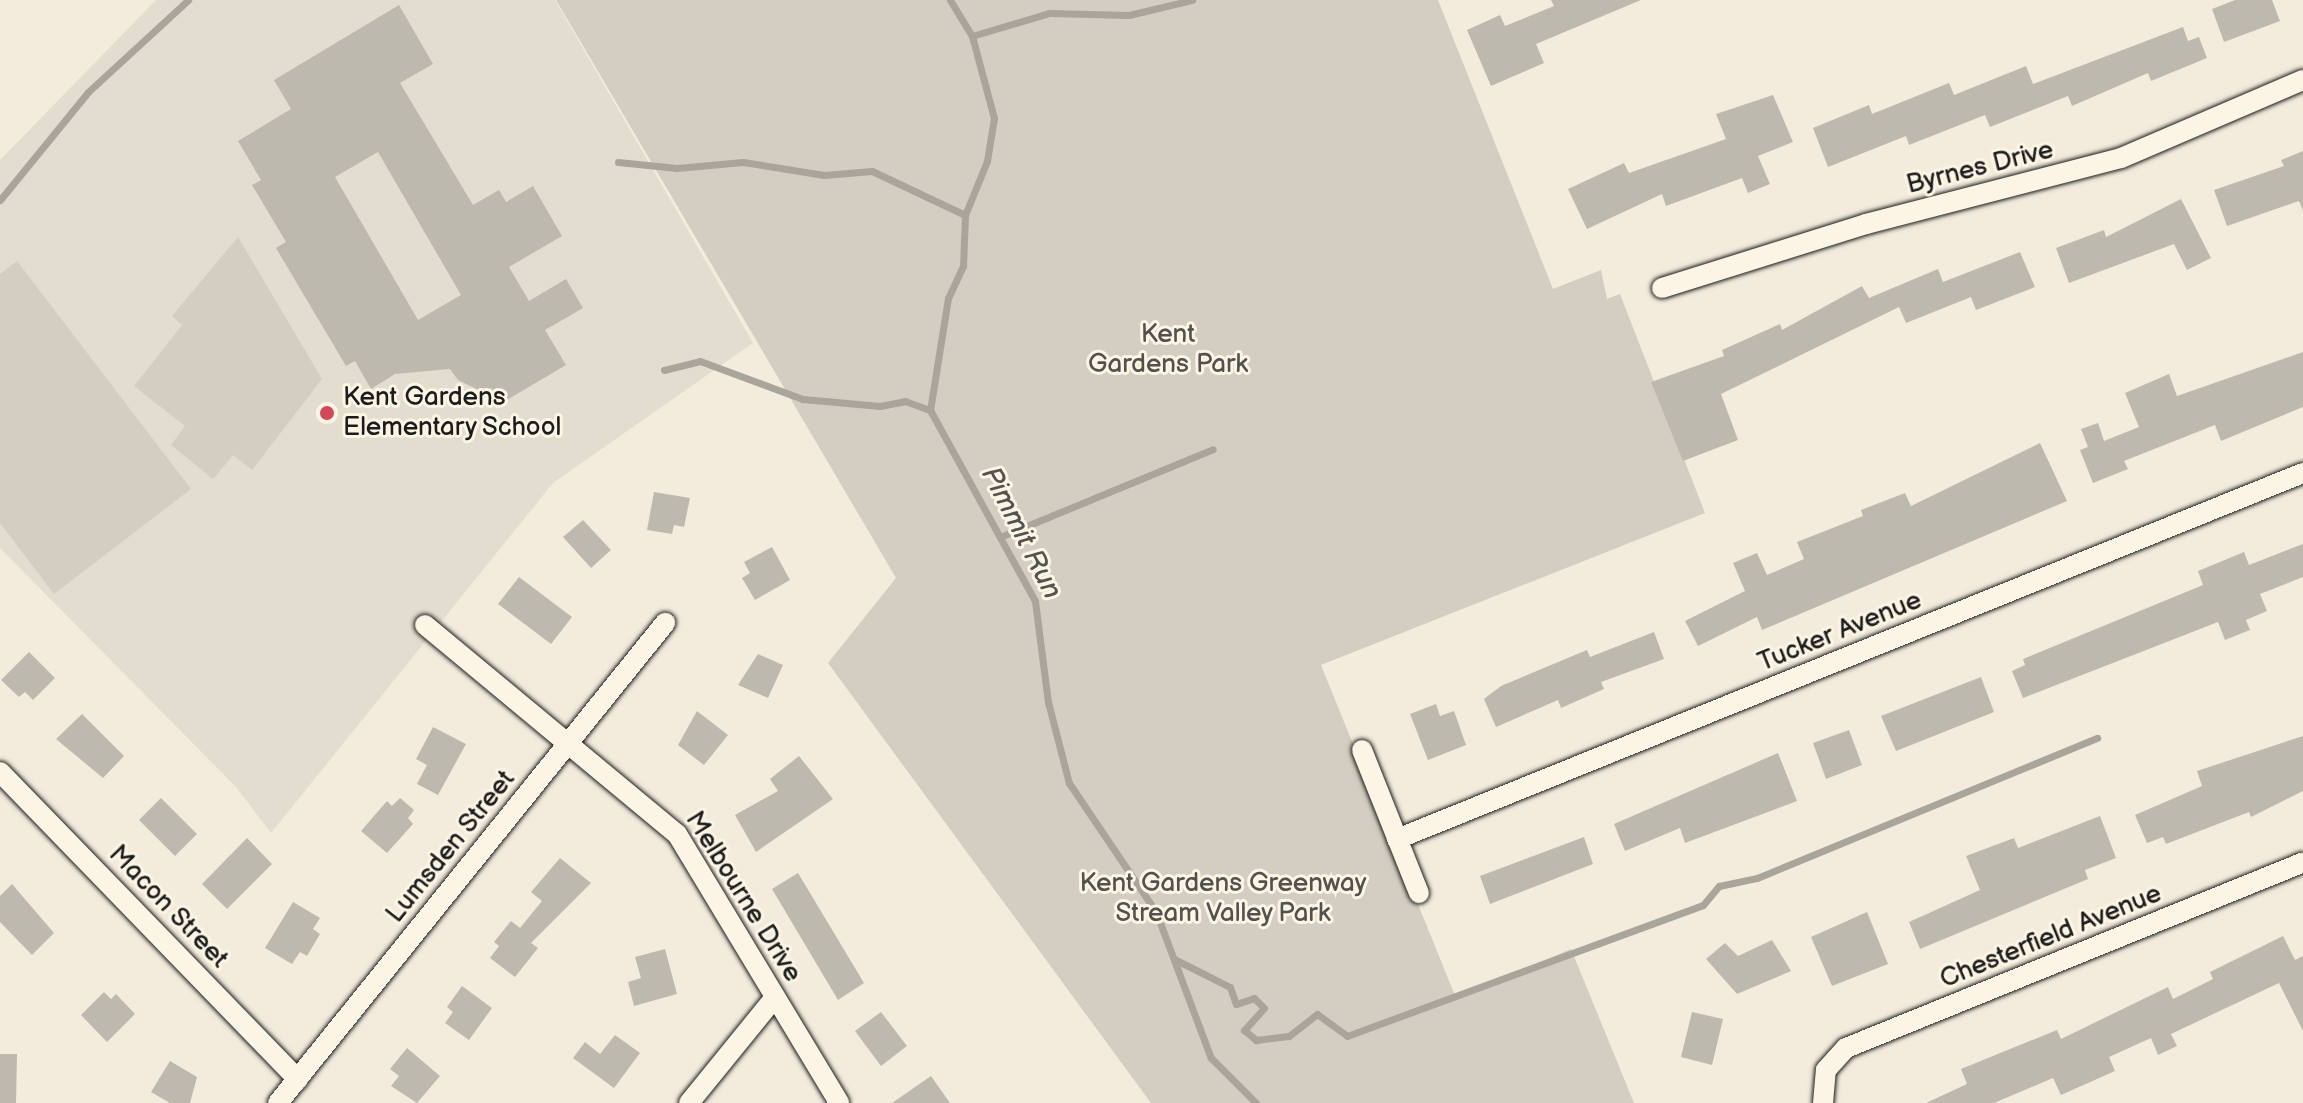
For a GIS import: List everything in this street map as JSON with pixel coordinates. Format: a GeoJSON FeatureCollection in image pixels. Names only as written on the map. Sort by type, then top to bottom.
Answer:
{"type":"FeatureCollection","features":[{"type":"Feature","properties":{"kind":"street","name":"Byrnes Drive"},"geometry":{"type":"LineString","coordinates":[[1662,288],[1866,224],[2121,158],[2303,80]]}},
{"type":"Feature","properties":{"kind":"street","name":"Tucker Avenue"},"geometry":{"type":"LineString","coordinates":[[1397,839],[2303,473]]}},
{"type":"Feature","properties":{"kind":"street","name":"Lumsden Street"},"geometry":{"type":"LineString","coordinates":[[278,1103],[665,623]]}},
{"type":"Feature","properties":{"kind":"street","name":"Melbourne Drive"},"geometry":{"type":"LineString","coordinates":[[425,625],[570,741],[677,834],[839,1103]]}},
{"type":"Feature","properties":{"kind":"street"},"geometry":{"type":"LineString","coordinates":[[1362,750],[1419,893]]}},
{"type":"Feature","properties":{"kind":"street","name":"Macon Street"},"geometry":{"type":"LineString","coordinates":[[0,772],[298,1079]]}},
{"type":"Feature","properties":{"kind":"street","name":"Chesterfield Avenue"},"geometry":{"type":"LineString","coordinates":[[1823,1103],[1817,1067],[1846,1048],[2303,862]]}},
{"type":"Feature","properties":{"kind":"street"},"geometry":{"type":"LineString","coordinates":[[689,1103],[775,997]]}},
{"type":"Feature","properties":{"kind":"shaded area","name":"Kent Gardens Elementary School"},"geometry":{"type":"Polygon","coordinates":[[[156,0],[555,0],[753,343],[553,483],[271,833],[236,787],[0,548],[0,160],[156,0]]]}},
{"type":"Feature","properties":{"kind":"green space","name":"Kent Gardens Park"},"geometry":{"type":"Polygon","coordinates":[[[556,0],[1438,0],[1553,289],[1601,270],[1607,299],[1620,294],[1705,513],[1321,665],[1456,998],[1571,949],[1634,1103],[1151,1103],[828,663],[896,578],[556,0]]]}},
{"type":"Feature","properties":{"kind":"green space"},"geometry":{"type":"Polygon","coordinates":[[[238,237],[322,379],[252,470],[233,455],[213,479],[171,445],[185,426],[134,386],[182,325],[172,316],[238,237]]]}},
{"type":"Feature","properties":{"kind":"green space"},"geometry":{"type":"Polygon","coordinates":[[[17,261],[191,489],[54,594],[0,523],[0,274],[17,261]]]}},
{"type":"Feature","properties":{"kind":"building"},"geometry":{"type":"Polygon","coordinates":[[[1551,0],[1641,0],[1536,44],[1544,63],[1491,86],[1467,30],[1500,15],[1505,26],[1554,6],[1551,0]]]}},
{"type":"Feature","properties":{"kind":"building"},"geometry":{"type":"Polygon","coordinates":[[[2235,0],[2272,0],[2280,21],[2224,42],[2212,9],[2235,0]]]}},
{"type":"Feature","properties":{"kind":"building"},"geometry":{"type":"Polygon","coordinates":[[[399,5],[433,64],[400,83],[473,205],[499,190],[506,202],[533,186],[562,236],[509,267],[529,301],[566,279],[583,308],[545,330],[566,365],[500,404],[491,388],[483,392],[458,380],[450,369],[395,374],[371,389],[355,361],[346,366],[276,248],[286,242],[252,185],[261,180],[238,141],[291,109],[274,80],[399,5]],[[378,152],[335,177],[418,320],[461,295],[378,152]]]}},
{"type":"Feature","properties":{"kind":"building"},"geometry":{"type":"Polygon","coordinates":[[[2183,27],[2188,41],[2199,37],[2207,58],[2151,81],[2148,73],[2072,106],[2068,96],[1990,127],[1985,115],[1909,145],[1906,136],[1828,167],[1813,128],[1869,105],[1872,114],[1949,83],[1954,95],[2026,66],[2033,84],[2183,27]]]}},
{"type":"Feature","properties":{"kind":"building"},"geometry":{"type":"Polygon","coordinates":[[[1773,95],[1793,142],[1758,156],[1770,184],[1748,193],[1742,178],[1666,206],[1662,194],[1587,229],[1568,189],[1624,163],[1629,173],[1726,139],[1716,114],[1773,95]]]}},
{"type":"Feature","properties":{"kind":"building"},"geometry":{"type":"Polygon","coordinates":[[[2303,151],[2303,211],[2299,201],[2227,226],[2214,190],[2284,166],[2281,160],[2303,151]]]}},
{"type":"Feature","properties":{"kind":"building"},"geometry":{"type":"Polygon","coordinates":[[[2181,199],[2211,258],[2187,270],[2174,244],[2069,283],[2056,248],[2104,230],[2106,237],[2181,199]]]}},
{"type":"Feature","properties":{"kind":"building"},"geometry":{"type":"Polygon","coordinates":[[[2020,252],[2035,287],[1976,310],[1971,297],[1906,323],[1899,307],[1721,394],[1738,440],[1683,461],[1651,382],[1724,356],[1722,350],[1780,324],[1782,330],[1862,286],[1869,298],[1938,269],[1943,282],[2020,252]]]}},
{"type":"Feature","properties":{"kind":"building"},"geometry":{"type":"Polygon","coordinates":[[[2303,352],[2303,407],[2221,441],[2215,425],[2124,461],[2128,469],[2093,483],[2080,450],[2088,447],[2081,429],[2098,423],[2104,441],[2139,427],[2125,393],[2169,374],[2177,396],[2303,352]]]}},
{"type":"Feature","properties":{"kind":"building"},"geometry":{"type":"Polygon","coordinates":[[[2040,443],[2067,501],[1762,630],[1757,617],[1698,646],[1685,621],[1745,591],[1733,563],[1757,553],[1767,575],[1804,559],[1797,542],[1863,516],[1861,510],[1905,493],[1911,506],[2040,443]]]}},
{"type":"Feature","properties":{"kind":"building"},"geometry":{"type":"Polygon","coordinates":[[[654,492],[690,498],[684,527],[674,525],[672,534],[647,530],[654,492]]]}},
{"type":"Feature","properties":{"kind":"building"},"geometry":{"type":"Polygon","coordinates":[[[583,520],[611,550],[591,568],[563,537],[583,520]]]}},
{"type":"Feature","properties":{"kind":"building"},"geometry":{"type":"Polygon","coordinates":[[[2303,544],[2303,577],[2260,594],[2267,611],[2246,620],[2250,630],[2225,640],[2218,622],[2023,698],[2012,671],[2025,665],[2023,659],[2203,585],[2198,571],[2244,552],[2249,565],[2303,544]]]}},
{"type":"Feature","properties":{"kind":"building"},"geometry":{"type":"Polygon","coordinates":[[[772,547],[790,580],[755,600],[742,578],[750,573],[744,562],[772,547]]]}},
{"type":"Feature","properties":{"kind":"building"},"geometry":{"type":"Polygon","coordinates":[[[519,577],[572,617],[551,644],[498,604],[519,577]]]}},
{"type":"Feature","properties":{"kind":"building"},"geometry":{"type":"Polygon","coordinates":[[[1654,632],[1664,659],[1601,682],[1604,689],[1561,708],[1558,700],[1496,727],[1484,699],[1501,686],[1587,650],[1590,657],[1654,632]]]}},
{"type":"Feature","properties":{"kind":"building"},"geometry":{"type":"Polygon","coordinates":[[[29,652],[55,678],[33,700],[25,692],[19,697],[1,680],[29,652]]]}},
{"type":"Feature","properties":{"kind":"building"},"geometry":{"type":"Polygon","coordinates":[[[758,654],[783,665],[768,698],[738,685],[758,654]]]}},
{"type":"Feature","properties":{"kind":"building"},"geometry":{"type":"Polygon","coordinates":[[[1981,677],[1994,712],[1896,751],[1881,716],[1981,677]]]}},
{"type":"Feature","properties":{"kind":"building"},"geometry":{"type":"Polygon","coordinates":[[[1436,704],[1440,716],[1454,711],[1466,745],[1428,760],[1410,714],[1436,704]]]}},
{"type":"Feature","properties":{"kind":"building"},"geometry":{"type":"Polygon","coordinates":[[[697,711],[728,735],[704,765],[678,745],[697,711]]]}},
{"type":"Feature","properties":{"kind":"building"},"geometry":{"type":"Polygon","coordinates":[[[82,714],[124,756],[103,778],[56,739],[82,714]]]}},
{"type":"Feature","properties":{"kind":"building"},"geometry":{"type":"Polygon","coordinates":[[[433,727],[466,744],[438,795],[417,784],[427,765],[416,759],[433,727]]]}},
{"type":"Feature","properties":{"kind":"building"},"geometry":{"type":"Polygon","coordinates":[[[1849,730],[1862,765],[1826,779],[1813,743],[1849,730]]]}},
{"type":"Feature","properties":{"kind":"building"},"geometry":{"type":"Polygon","coordinates":[[[2303,736],[2303,791],[2251,817],[2249,812],[2166,844],[2163,837],[2147,843],[2135,815],[2202,786],[2197,771],[2303,736]]]}},
{"type":"Feature","properties":{"kind":"building"},"geometry":{"type":"Polygon","coordinates":[[[1778,753],[1797,801],[1685,843],[1680,828],[1625,851],[1614,824],[1778,753]]]}},
{"type":"Feature","properties":{"kind":"building"},"geometry":{"type":"Polygon","coordinates":[[[799,756],[833,799],[756,852],[735,815],[778,791],[770,779],[799,756]]]}},
{"type":"Feature","properties":{"kind":"building"},"geometry":{"type":"Polygon","coordinates":[[[161,798],[197,834],[175,856],[139,820],[161,798]]]}},
{"type":"Feature","properties":{"kind":"building"},"geometry":{"type":"Polygon","coordinates":[[[400,798],[414,810],[408,818],[413,824],[387,853],[361,831],[387,801],[392,806],[400,798]]]}},
{"type":"Feature","properties":{"kind":"building"},"geometry":{"type":"Polygon","coordinates":[[[2100,816],[2116,858],[2085,870],[2088,879],[1920,949],[1909,922],[1980,890],[1966,856],[2014,838],[2018,848],[2100,816]]]}},
{"type":"Feature","properties":{"kind":"building"},"geometry":{"type":"Polygon","coordinates":[[[1584,837],[1593,864],[1490,904],[1480,876],[1584,837]]]}},
{"type":"Feature","properties":{"kind":"building"},"geometry":{"type":"Polygon","coordinates":[[[247,838],[272,864],[227,909],[202,884],[247,838]]]}},
{"type":"Feature","properties":{"kind":"building"},"geometry":{"type":"Polygon","coordinates":[[[560,858],[591,883],[531,943],[538,948],[515,977],[490,958],[499,946],[494,942],[511,921],[520,928],[542,901],[531,892],[560,858]]]}},
{"type":"Feature","properties":{"kind":"building"},"geometry":{"type":"Polygon","coordinates":[[[798,873],[864,983],[838,1000],[772,889],[798,873]]]}},
{"type":"Feature","properties":{"kind":"building"},"geometry":{"type":"Polygon","coordinates":[[[12,884],[54,933],[32,955],[0,922],[0,896],[12,884]]]}},
{"type":"Feature","properties":{"kind":"building"},"geometry":{"type":"Polygon","coordinates":[[[293,902],[320,918],[313,929],[320,934],[307,956],[300,952],[292,964],[265,948],[293,902]]]}},
{"type":"Feature","properties":{"kind":"building"},"geometry":{"type":"Polygon","coordinates":[[[1867,912],[1888,964],[1832,986],[1811,937],[1867,912]]]}},
{"type":"Feature","properties":{"kind":"building"},"geometry":{"type":"Polygon","coordinates":[[[2283,936],[2295,960],[2303,956],[2303,1031],[2279,983],[2171,1034],[2177,1046],[2158,1055],[2151,1038],[2109,1057],[2115,1071],[2061,1095],[2053,1078],[1994,1103],[1926,1103],[1967,1084],[1961,1069],[2057,1030],[2061,1039],[2168,987],[2173,999],[2213,979],[2210,972],[2283,936]]]}},
{"type":"Feature","properties":{"kind":"building"},"geometry":{"type":"Polygon","coordinates":[[[1772,940],[1791,971],[1737,994],[1706,959],[1725,943],[1738,956],[1772,940]]]}},
{"type":"Feature","properties":{"kind":"building"},"geometry":{"type":"Polygon","coordinates":[[[665,949],[677,994],[634,1006],[628,982],[641,978],[635,957],[665,949]]]}},
{"type":"Feature","properties":{"kind":"building"},"geometry":{"type":"Polygon","coordinates":[[[462,986],[492,1008],[469,1040],[445,1023],[453,1012],[447,1007],[462,986]]]}},
{"type":"Feature","properties":{"kind":"building"},"geometry":{"type":"Polygon","coordinates":[[[104,992],[111,999],[116,994],[135,1014],[107,1042],[81,1015],[104,992]]]}},
{"type":"Feature","properties":{"kind":"building"},"geometry":{"type":"Polygon","coordinates":[[[881,1012],[907,1046],[881,1066],[855,1031],[881,1012]]]}},
{"type":"Feature","properties":{"kind":"building"},"geometry":{"type":"Polygon","coordinates":[[[1692,1012],[1723,1019],[1712,1065],[1681,1057],[1692,1012]]]}},
{"type":"Feature","properties":{"kind":"building"},"geometry":{"type":"Polygon","coordinates":[[[615,1035],[640,1053],[614,1088],[573,1058],[585,1042],[600,1054],[615,1035]]]}},
{"type":"Feature","properties":{"kind":"building"},"geometry":{"type":"Polygon","coordinates":[[[407,1048],[440,1076],[417,1103],[391,1086],[399,1076],[390,1069],[407,1048]]]}},
{"type":"Feature","properties":{"kind":"building"},"geometry":{"type":"Polygon","coordinates":[[[0,1054],[17,1054],[16,1103],[0,1103],[0,1054]]]}},
{"type":"Feature","properties":{"kind":"building"},"geometry":{"type":"Polygon","coordinates":[[[170,1061],[197,1077],[190,1103],[170,1103],[151,1092],[170,1061]]]}},
{"type":"Feature","properties":{"kind":"building"},"geometry":{"type":"Polygon","coordinates":[[[931,1076],[950,1103],[892,1103],[931,1076]]]}},
{"type":"Feature","properties":{"kind":"waterway"},"geometry":{"type":"LineString","coordinates":[[0,200],[88,92],[188,0]]}},
{"type":"Feature","properties":{"kind":"waterway","name":"Pimmit Run"},"geometry":{"type":"LineString","coordinates":[[950,0],[972,36],[994,118],[987,161],[965,215],[963,266],[948,298],[930,410],[1035,601],[1048,702],[1069,783],[1156,912],[1211,1058],[1256,1103]]}},
{"type":"Feature","properties":{"kind":"waterway"},"geometry":{"type":"LineString","coordinates":[[972,36],[1049,13],[1129,15],[1192,0]]}},
{"type":"Feature","properties":{"kind":"waterway"},"geometry":{"type":"LineString","coordinates":[[618,162],[677,168],[743,162],[824,175],[872,171],[965,215]]}},
{"type":"Feature","properties":{"kind":"waterway"},"geometry":{"type":"LineString","coordinates":[[664,370],[700,361],[803,399],[880,406],[905,401],[930,410]]}},
{"type":"Feature","properties":{"kind":"waterway"},"geometry":{"type":"LineString","coordinates":[[1000,537],[1213,449]]}},
{"type":"Feature","properties":{"kind":"waterway"},"geometry":{"type":"LineString","coordinates":[[1176,960],[1230,987],[1236,1004],[1254,998],[1264,1008],[1244,1030],[1256,1040],[1289,1036],[1317,1014],[1347,1036],[1703,905],[1719,886],[1757,878],[2097,738]]}},
{"type":"Feature","properties":{"kind":"place","name":"Kent Gardens Elementary School"},"geometry":{"type":"Point","coordinates":[327,413]}},
{"type":"Feature","properties":{"kind":"park label","name":"Kent Gardens Greenway Stream Valley Park"},"geometry":{"type":"Point","coordinates":[1223,899]}}]}
